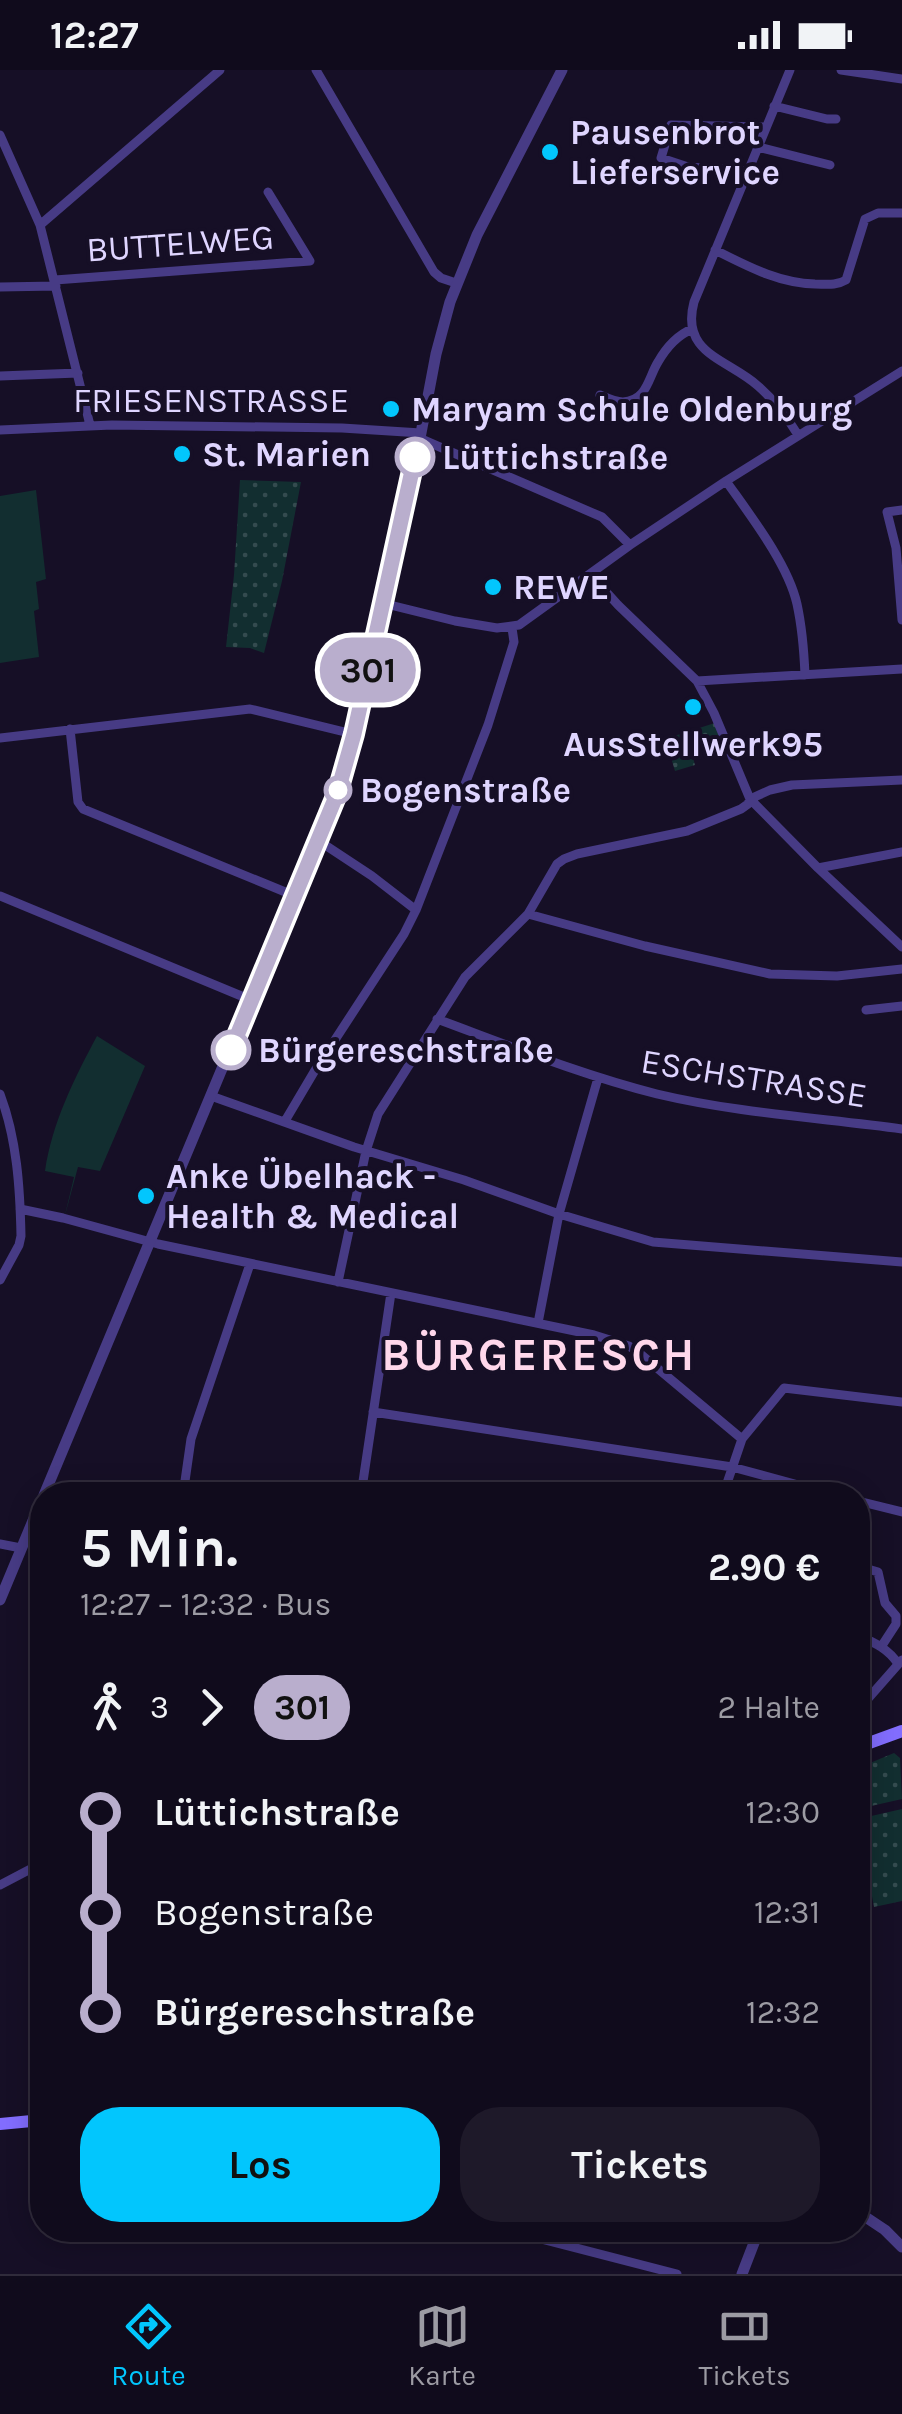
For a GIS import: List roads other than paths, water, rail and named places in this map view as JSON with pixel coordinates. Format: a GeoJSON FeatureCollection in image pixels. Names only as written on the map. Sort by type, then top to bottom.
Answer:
{"type":"FeatureCollection","features":[{"type":"Feature","properties":{"kind":"main road"},"geometry":{"type":"LineString","coordinates":[[870,1742],[902,1731]]}},
{"type":"Feature","properties":{"kind":"main road"},"geometry":{"type":"LineString","coordinates":[[0,2124],[30,2121]]}},
{"type":"Feature","properties":{"kind":"street"},"geometry":{"type":"LineString","coordinates":[[40,225],[220,70]]}},
{"type":"Feature","properties":{"kind":"street"},"geometry":{"type":"LineString","coordinates":[[316,70],[434,272],[456,284]]}},
{"type":"Feature","properties":{"kind":"street"},"geometry":{"type":"LineString","coordinates":[[50,1482],[337,794],[354,734],[442,327],[477,235],[562,70]]}},
{"type":"Feature","properties":{"kind":"street"},"geometry":{"type":"LineString","coordinates":[[790,70],[690,316],[702,347],[758,386],[798,435]]}},
{"type":"Feature","properties":{"kind":"street"},"geometry":{"type":"LineString","coordinates":[[843,70],[902,79]]}},
{"type":"Feature","properties":{"kind":"street"},"geometry":{"type":"LineString","coordinates":[[774,106],[836,119]]}},
{"type":"Feature","properties":{"kind":"street"},"geometry":{"type":"LineString","coordinates":[[748,170],[688,168],[660,158],[671,125],[766,127]]}},
{"type":"Feature","properties":{"kind":"street"},"geometry":{"type":"LineString","coordinates":[[0,135],[40,225],[90,425]]}},
{"type":"Feature","properties":{"kind":"street"},"geometry":{"type":"LineString","coordinates":[[758,147],[830,165]]}},
{"type":"Feature","properties":{"kind":"street","name":"BUTTELWEG"},"geometry":{"type":"LineString","coordinates":[[0,287],[310,261],[268,192]]}},
{"type":"Feature","properties":{"kind":"street"},"geometry":{"type":"LineString","coordinates":[[714,250],[780,280],[838,284],[846,280],[865,219],[872,214],[902,213]]}},
{"type":"Feature","properties":{"kind":"street"},"geometry":{"type":"LineString","coordinates":[[600,395],[619,402],[641,396],[662,356],[675,340],[692,329]]}},
{"type":"Feature","properties":{"kind":"street"},"geometry":{"type":"LineString","coordinates":[[382,603],[455,622],[512,628],[726,481],[902,370]]}},
{"type":"Feature","properties":{"kind":"street"},"geometry":{"type":"LineString","coordinates":[[0,376],[78,373]]}},
{"type":"Feature","properties":{"kind":"street","name":"FRIESENSTRASSE"},"geometry":{"type":"LineString","coordinates":[[0,430],[90,425],[324,427],[408,430],[420,436]]}},
{"type":"Feature","properties":{"kind":"street"},"geometry":{"type":"LineString","coordinates":[[420,436],[594,513],[630,546]]}},
{"type":"Feature","properties":{"kind":"street"},"geometry":{"type":"LineString","coordinates":[[726,481],[782,567],[796,600],[804,675]]}},
{"type":"Feature","properties":{"kind":"street"},"geometry":{"type":"LineString","coordinates":[[902,510],[887,512],[896,548],[902,620]]}},
{"type":"Feature","properties":{"kind":"street"},"geometry":{"type":"LineString","coordinates":[[590,574],[697,681],[750,799],[902,947]]}},
{"type":"Feature","properties":{"kind":"street"},"geometry":{"type":"LineString","coordinates":[[284,1121],[416,910],[488,725],[514,642],[512,628]]}},
{"type":"Feature","properties":{"kind":"street"},"geometry":{"type":"LineString","coordinates":[[697,681],[902,670]]}},
{"type":"Feature","properties":{"kind":"street"},"geometry":{"type":"LineString","coordinates":[[0,738],[250,709],[354,734]]}},
{"type":"Feature","properties":{"kind":"street"},"geometry":{"type":"LineString","coordinates":[[70,729],[78,802],[83,809],[295,896]]}},
{"type":"Feature","properties":{"kind":"street"},"geometry":{"type":"LineString","coordinates":[[338,1282],[366,1151],[378,1114],[476,964],[528,914],[564,859],[687,831],[741,809],[750,799],[770,790],[792,785],[902,780]]}},
{"type":"Feature","properties":{"kind":"street"},"geometry":{"type":"LineString","coordinates":[[319,840],[416,910]]}},
{"type":"Feature","properties":{"kind":"street"},"geometry":{"type":"LineString","coordinates":[[818,868],[902,852]]}},
{"type":"Feature","properties":{"kind":"street"},"geometry":{"type":"LineString","coordinates":[[0,896],[251,1000]]}},
{"type":"Feature","properties":{"kind":"street"},"geometry":{"type":"LineString","coordinates":[[528,914],[644,946],[770,974],[837,976],[902,969]]}},
{"type":"Feature","properties":{"kind":"street"},"geometry":{"type":"LineString","coordinates":[[866,1010],[902,1006]]}},
{"type":"Feature","properties":{"kind":"street","name":"ESCHSTRASSE"},"geometry":{"type":"LineString","coordinates":[[437,1019],[598,1078],[660,1094],[721,1106],[902,1129]]}},
{"type":"Feature","properties":{"kind":"street"},"geometry":{"type":"LineString","coordinates":[[538,1323],[559,1214],[598,1078]]}},
{"type":"Feature","properties":{"kind":"street"},"geometry":{"type":"LineString","coordinates":[[0,1094],[9,1120],[21,1236],[0,1280]]}},
{"type":"Feature","properties":{"kind":"street"},"geometry":{"type":"LineString","coordinates":[[211,1096],[366,1151],[653,1242],[902,1262]]}},
{"type":"Feature","properties":{"kind":"street"},"geometry":{"type":"LineString","coordinates":[[20,1209],[150,1242],[538,1323],[629,1346],[742,1439]]}},
{"type":"Feature","properties":{"kind":"street"},"geometry":{"type":"LineString","coordinates":[[185,1482],[191,1440],[250,1264]]}},
{"type":"Feature","properties":{"kind":"street"},"geometry":{"type":"LineString","coordinates":[[363,1482],[391,1293]]}},
{"type":"Feature","properties":{"kind":"street"},"geometry":{"type":"LineString","coordinates":[[727,1482],[742,1439],[784,1388],[902,1402]]}},
{"type":"Feature","properties":{"kind":"street"},"geometry":{"type":"LineString","coordinates":[[373,1412],[732,1467],[787,1482]]}},
{"type":"Feature","properties":{"kind":"street"},"geometry":{"type":"LineString","coordinates":[[870,1504],[902,1512]]}},
{"type":"Feature","properties":{"kind":"street"},"geometry":{"type":"LineString","coordinates":[[0,1600],[30,1536]]}},
{"type":"Feature","properties":{"kind":"street"},"geometry":{"type":"LineString","coordinates":[[1,1544],[21,1548]]}},
{"type":"Feature","properties":{"kind":"street"},"geometry":{"type":"LineString","coordinates":[[870,1570],[878,1572],[885,1603],[896,1616],[896,1624],[882,1647]]}},
{"type":"Feature","properties":{"kind":"street"},"geometry":{"type":"LineString","coordinates":[[870,1640],[900,1662],[870,1696]]}},
{"type":"Feature","properties":{"kind":"street"},"geometry":{"type":"LineString","coordinates":[[0,1886],[30,1872]]}},
{"type":"Feature","properties":{"kind":"street"},"geometry":{"type":"LineString","coordinates":[[870,2220],[901,2247]]}},
{"type":"Feature","properties":{"kind":"street"},"geometry":{"type":"LineString","coordinates":[[553,2242],[677,2274]]}},
{"type":"Feature","properties":{"kind":"street"},"geometry":{"type":"LineString","coordinates":[[742,2274],[754,2242]]}},
{"type":"Feature","properties":{"kind":"place","name":"Pausenbrot Lieferservice"},"geometry":{"type":"Point","coordinates":[550,152]}},
{"type":"Feature","properties":{"kind":"place","name":"Maryam Schule Oldenburg"},"geometry":{"type":"Point","coordinates":[391,409]}},
{"type":"Feature","properties":{"kind":"place","name":"St. Marien"},"geometry":{"type":"Point","coordinates":[182,454]}},
{"type":"Feature","properties":{"kind":"place","name":"Lüttichstraße"},"geometry":{"type":"Point","coordinates":[415,457]}},
{"type":"Feature","properties":{"kind":"place","name":"REWE"},"geometry":{"type":"Point","coordinates":[493,587]}},
{"type":"Feature","properties":{"kind":"place","name":"AusStellwerk95"},"geometry":{"type":"Point","coordinates":[693,707]}},
{"type":"Feature","properties":{"kind":"place","name":"Bogenstraße"},"geometry":{"type":"Point","coordinates":[338,790]}},
{"type":"Feature","properties":{"kind":"place","name":"Bürgereschstraße"},"geometry":{"type":"Point","coordinates":[231,1050]}},
{"type":"Feature","properties":{"kind":"place","name":"Anke Übelhack - Health & Medical"},"geometry":{"type":"Point","coordinates":[146,1196]}},
{"type":"Feature","properties":{"kind":"district","name":"BÜRGERESCH"},"geometry":{"type":"Point","coordinates":[539,1354]}}]}
